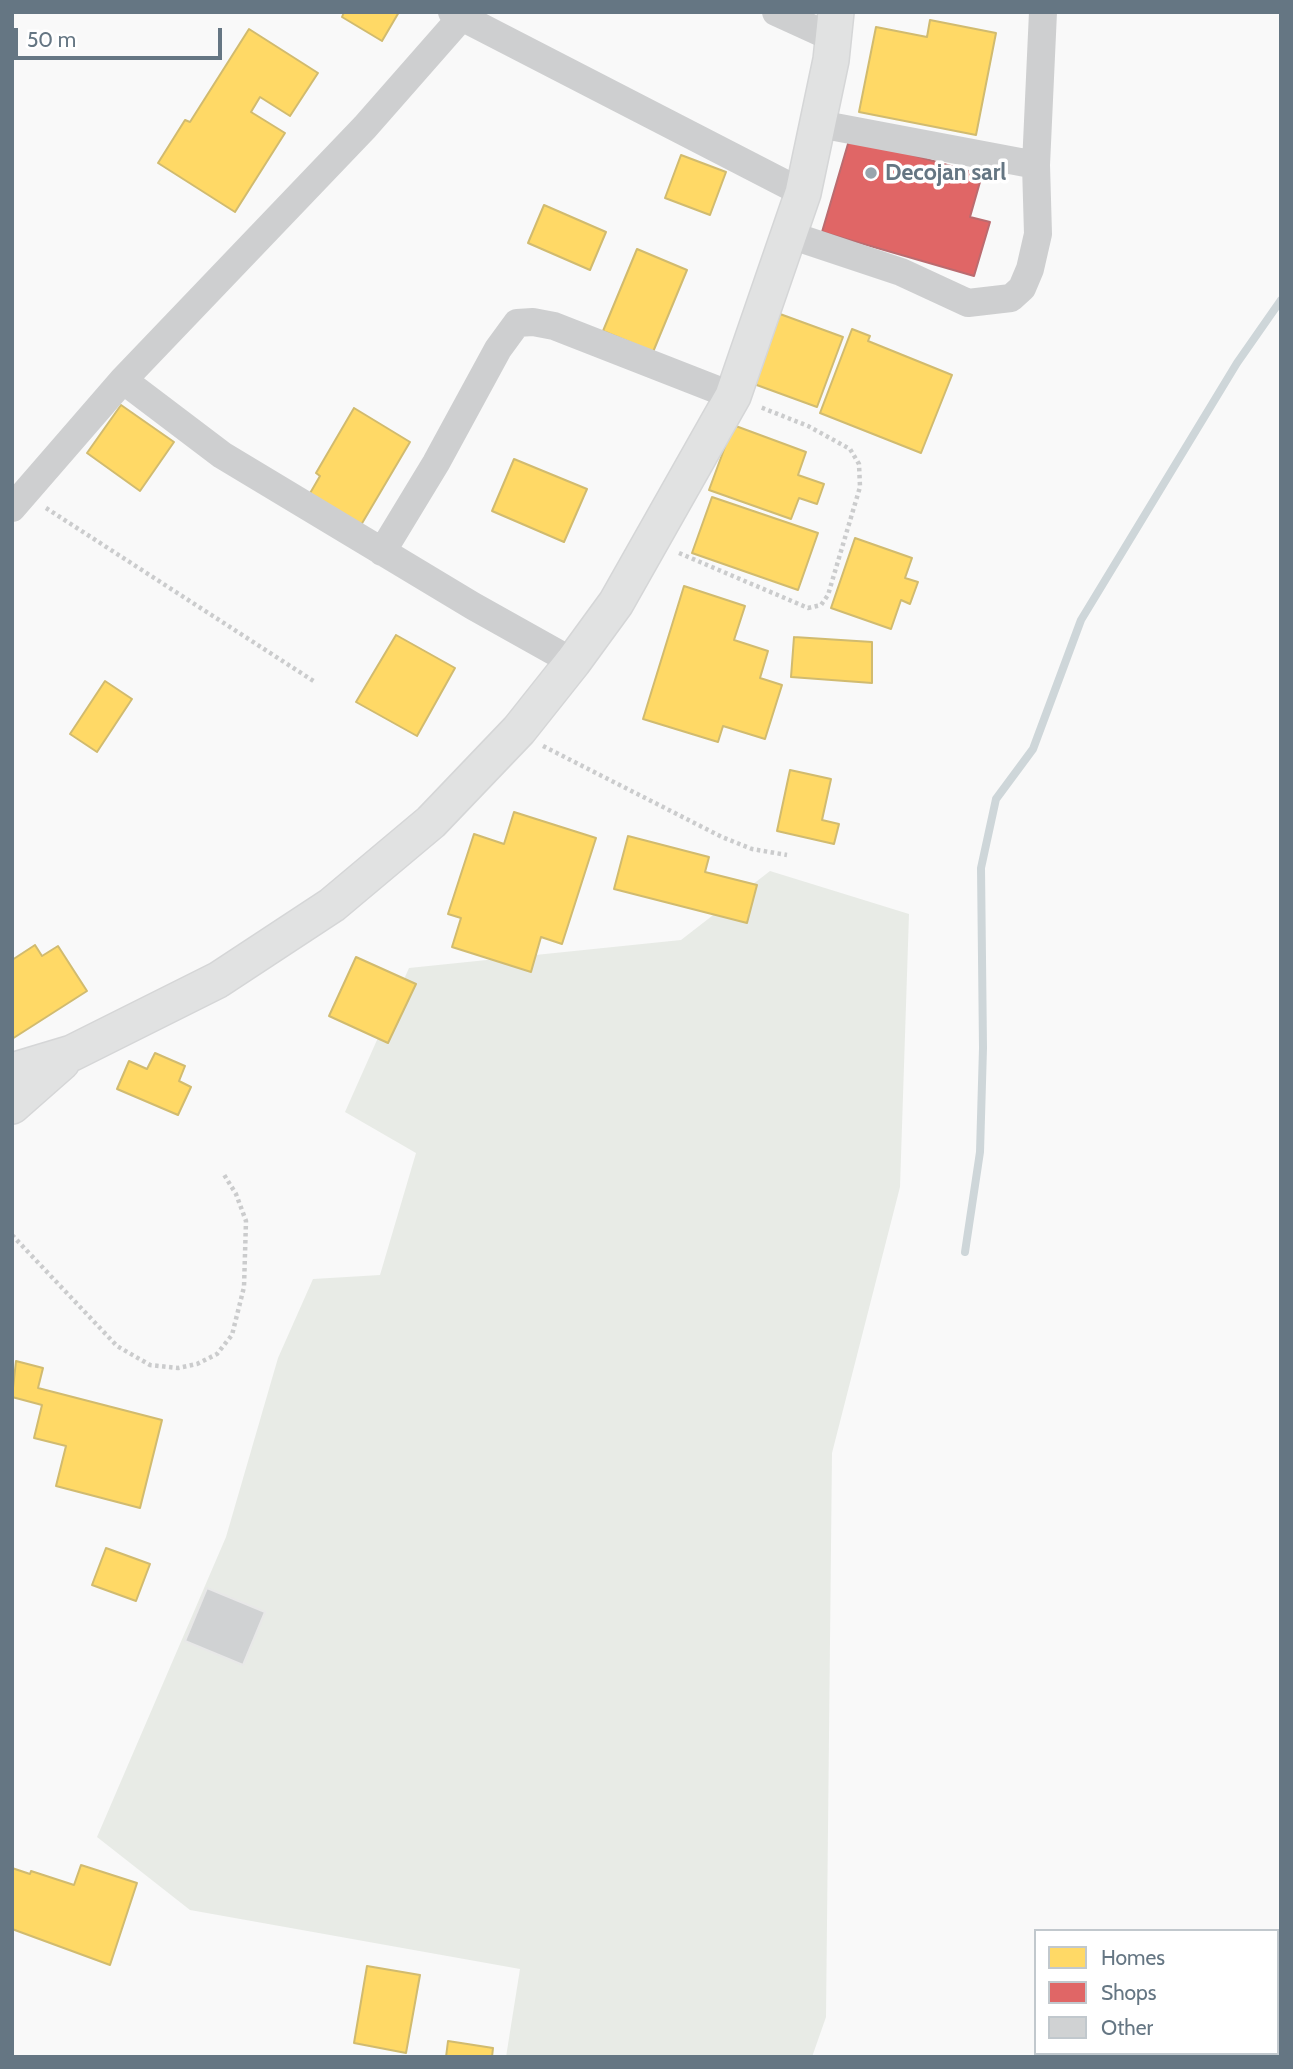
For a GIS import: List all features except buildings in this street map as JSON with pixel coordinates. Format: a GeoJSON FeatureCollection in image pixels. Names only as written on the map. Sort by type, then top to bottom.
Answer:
{"type":"FeatureCollection","features":[{"type":"Feature","properties":{"kind":"main road"},"geometry":{"type":"LineString","coordinates":[[12,1071],[72,1053],[218,980],[332,905],[431,822],[519,730],[573,662],[616,603],[733,396],[803,193],[819,124],[834,25]]}},
{"type":"Feature","properties":{"kind":"main road"},"geometry":{"type":"LineString","coordinates":[[12,1106],[72,1053]]}},
{"type":"Feature","properties":{"kind":"street"},"geometry":{"type":"LineString","coordinates":[[776,12],[834,25]]}},
{"type":"Feature","properties":{"kind":"street"},"geometry":{"type":"LineString","coordinates":[[790,235],[901,272],[968,303],[989,303],[1011,298],[1022,288],[1030,269],[1038,234],[1036,165],[1043,12]]}},
{"type":"Feature","properties":{"kind":"street"},"geometry":{"type":"LineString","coordinates":[[19,501],[123,380],[356,137],[460,14],[803,193]]}},
{"type":"Feature","properties":{"kind":"street"},"geometry":{"type":"LineString","coordinates":[[819,124],[1036,165]]}},
{"type":"Feature","properties":{"kind":"street"},"geometry":{"type":"LineString","coordinates":[[382,552],[436,463],[498,349],[517,323],[533,322],[554,326],[733,396]]}},
{"type":"Feature","properties":{"kind":"street"},"geometry":{"type":"LineString","coordinates":[[123,380],[222,455],[382,552],[573,662]]}},
{"type":"Feature","properties":{"kind":"path"},"geometry":{"type":"LineString","coordinates":[[649,542],[808,608],[821,605],[828,595],[860,487],[859,464],[850,449],[808,426],[733,396]]}},
{"type":"Feature","properties":{"kind":"path"},"geometry":{"type":"LineString","coordinates":[[19,501],[315,682]]}},
{"type":"Feature","properties":{"kind":"path"},"geometry":{"type":"LineString","coordinates":[[519,730],[562,758],[722,837],[752,849],[787,855]]}},
{"type":"Feature","properties":{"kind":"path"},"geometry":{"type":"LineString","coordinates":[[12,1235],[117,1346],[150,1365],[178,1368],[197,1364],[216,1354],[232,1335],[244,1287],[246,1221],[236,1194],[223,1173]]}},
{"type":"Feature","properties":{"kind":"shaded area"},"geometry":{"type":"Polygon","coordinates":[[[770,871],[909,914],[900,1187],[832,1453],[826,2017],[812,2057],[506,2057],[520,1969],[190,1910],[97,1837],[226,1537],[278,1358],[313,1279],[380,1275],[416,1153],[345,1112],[409,968],[681,940],[770,871]]]}},
{"type":"Feature","properties":{"kind":"waterway"},"geometry":{"type":"LineString","coordinates":[[965,1252],[980,1152],[983,1048],[981,868],[996,799],[1033,749],[1081,620],[1237,363],[1281,300]]}},
{"type":"Feature","properties":{"kind":"place","name":"Decojan sarl"},"geometry":{"type":"Point","coordinates":[871,173]}}]}
